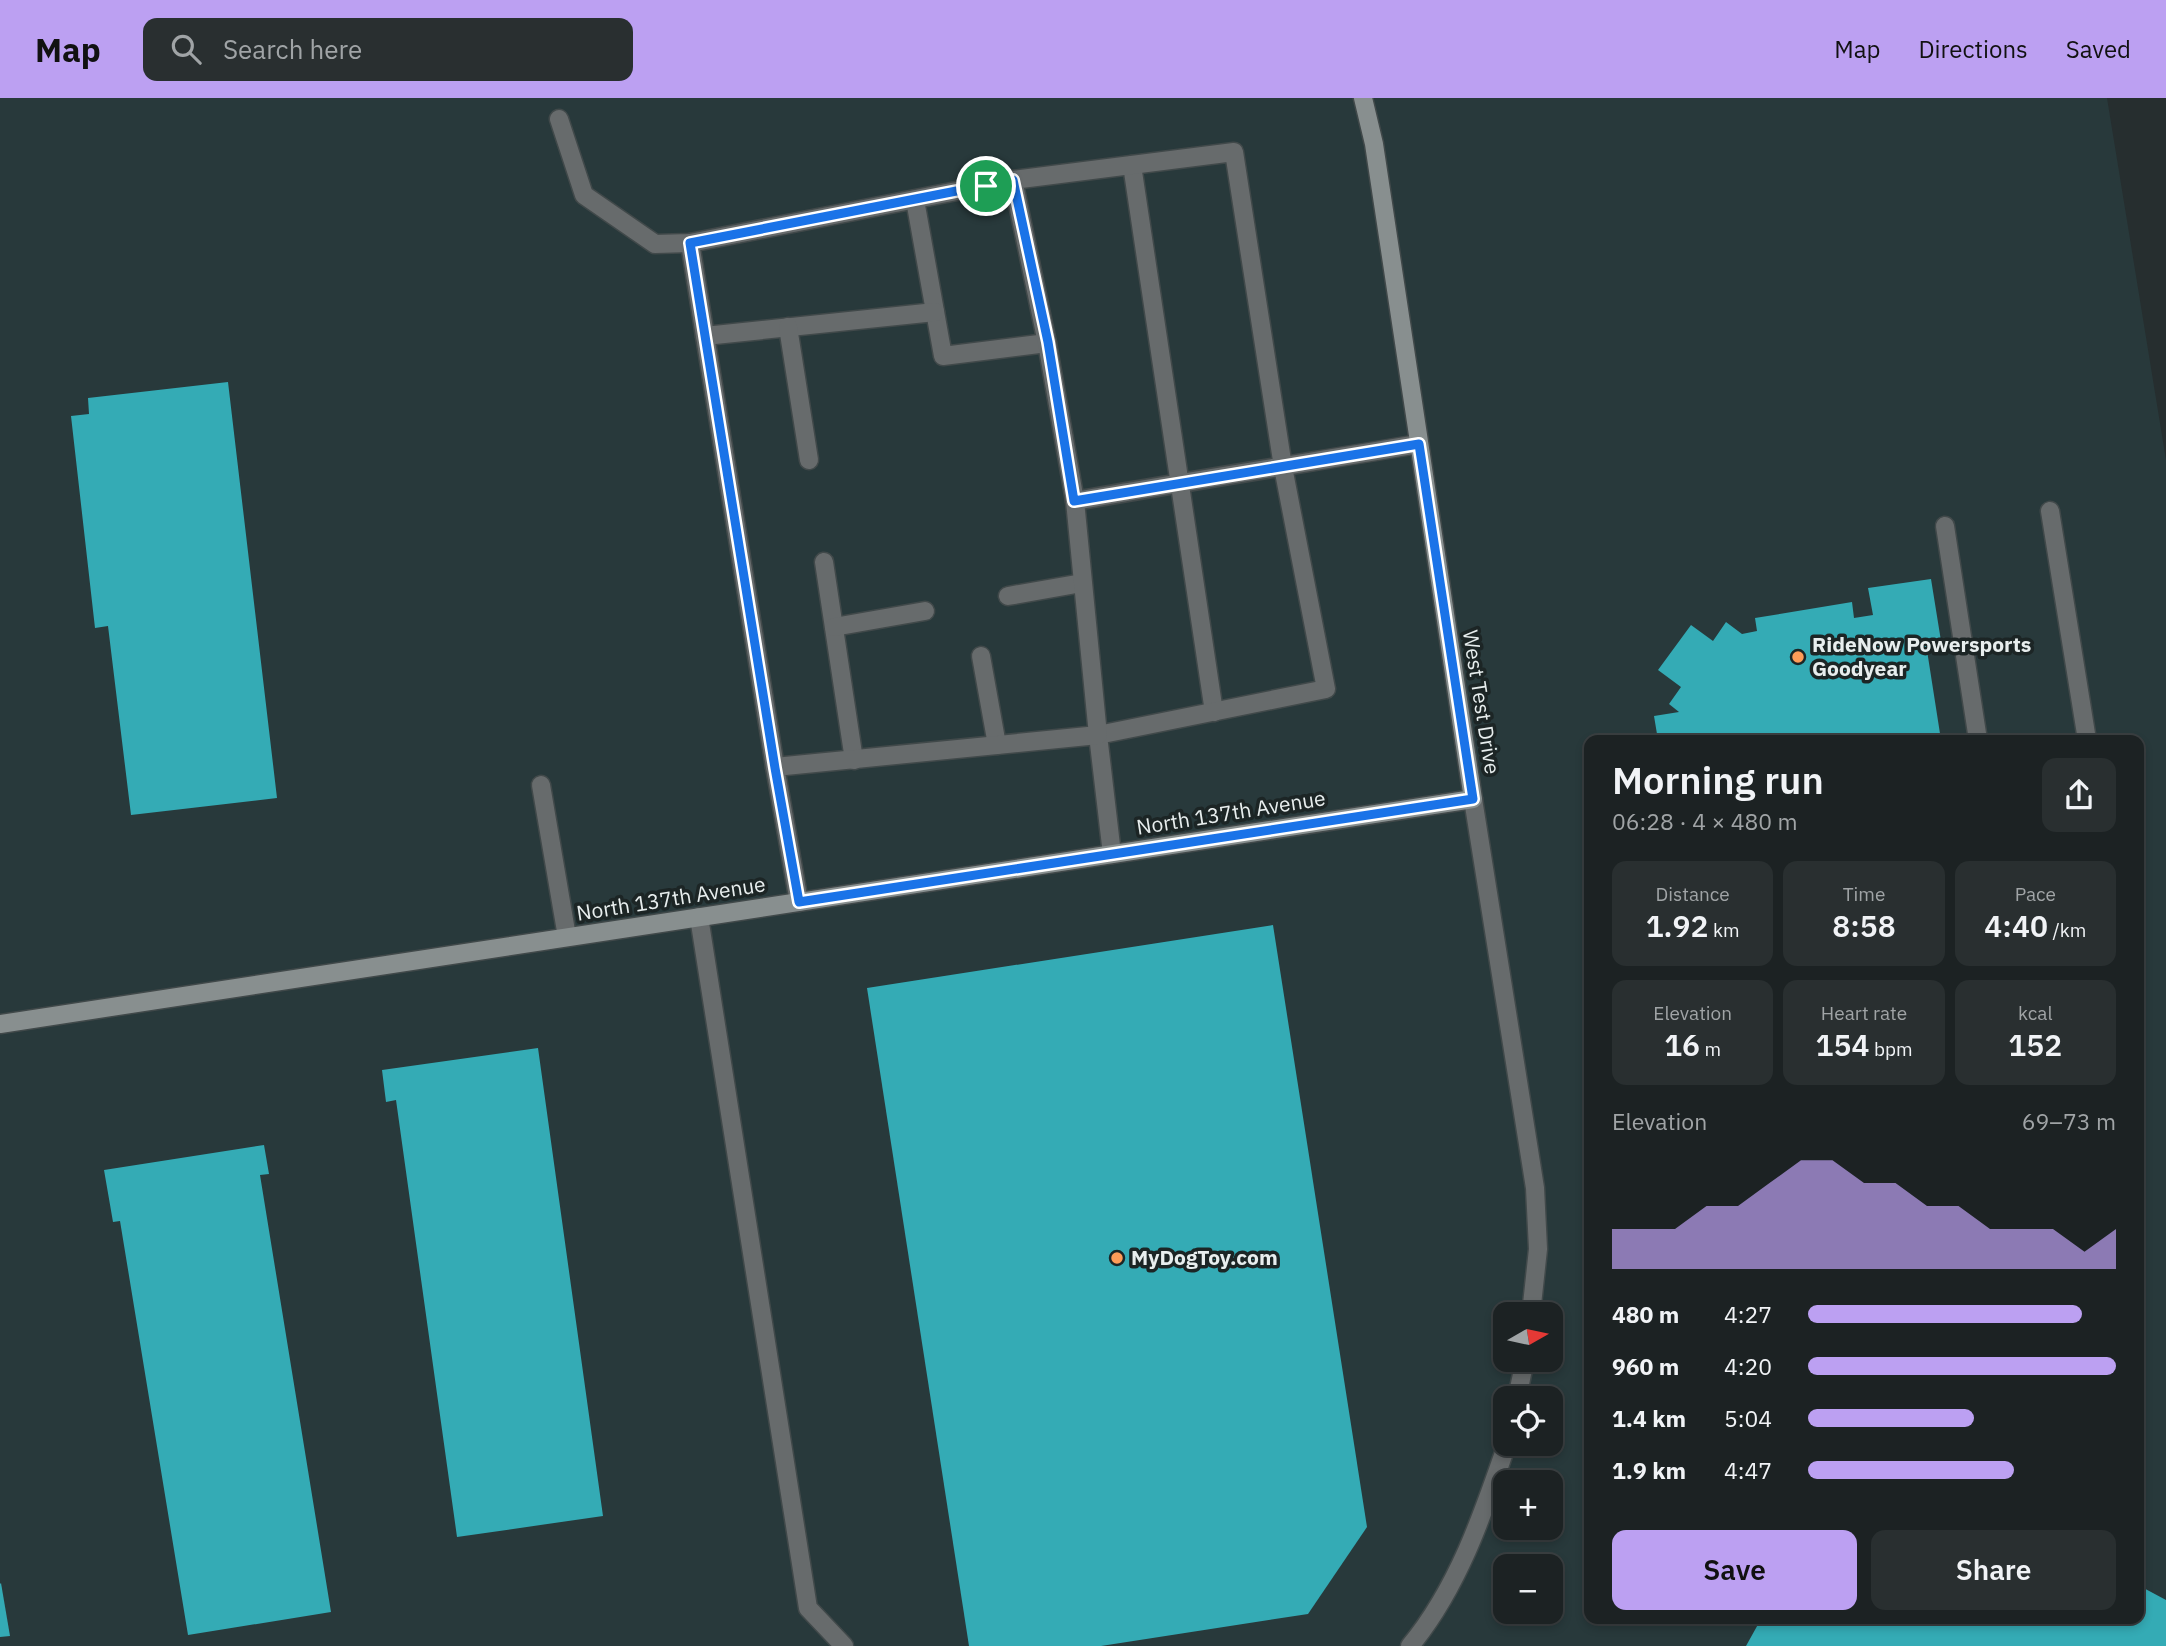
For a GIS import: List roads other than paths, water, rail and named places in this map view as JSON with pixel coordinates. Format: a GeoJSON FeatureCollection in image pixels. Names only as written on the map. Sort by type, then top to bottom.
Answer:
{"type":"FeatureCollection","features":[{"type":"Feature","properties":{"kind":"street","name":"West Test Drive"},"geometry":{"type":"LineString","coordinates":[[1363,98],[1374,144],[1535,1188],[1538,1249],[1532,1302]]}},
{"type":"Feature","properties":{"kind":"street"},"geometry":{"type":"LineString","coordinates":[[559,119],[584,195],[655,244],[690,243],[1013,180],[1234,152],[1283,467],[1326,689],[1098,735],[775,768]]}},
{"type":"Feature","properties":{"kind":"street"},"geometry":{"type":"LineString","coordinates":[[1132,165],[1214,712]]}},
{"type":"Feature","properties":{"kind":"street"},"geometry":{"type":"LineString","coordinates":[[1013,180],[1048,342],[1074,501],[1112,854]]}},
{"type":"Feature","properties":{"kind":"street"},"geometry":{"type":"LineString","coordinates":[[915,200],[943,356],[1048,342]]}},
{"type":"Feature","properties":{"kind":"street"},"geometry":{"type":"LineString","coordinates":[[690,243],[799,902]]}},
{"type":"Feature","properties":{"kind":"street"},"geometry":{"type":"LineString","coordinates":[[705,336],[935,312]]}},
{"type":"Feature","properties":{"kind":"street"},"geometry":{"type":"LineString","coordinates":[[788,327],[809,460]]}},
{"type":"Feature","properties":{"kind":"street"},"geometry":{"type":"LineString","coordinates":[[1074,501],[1419,444]]}},
{"type":"Feature","properties":{"kind":"street"},"geometry":{"type":"LineString","coordinates":[[2050,511],[2086,735]]}},
{"type":"Feature","properties":{"kind":"street"},"geometry":{"type":"LineString","coordinates":[[1945,526],[1977,735]]}},
{"type":"Feature","properties":{"kind":"street"},"geometry":{"type":"LineString","coordinates":[[824,562],[854,760]]}},
{"type":"Feature","properties":{"kind":"street"},"geometry":{"type":"LineString","coordinates":[[1008,596],[1082,583]]}},
{"type":"Feature","properties":{"kind":"street"},"geometry":{"type":"LineString","coordinates":[[834,627],[925,611]]}},
{"type":"Feature","properties":{"kind":"street"},"geometry":{"type":"LineString","coordinates":[[981,656],[997,745]]}},
{"type":"Feature","properties":{"kind":"street"},"geometry":{"type":"LineString","coordinates":[[541,785],[567,937]]}},
{"type":"Feature","properties":{"kind":"street","name":"North 137th Avenue"},"geometry":{"type":"LineString","coordinates":[[0,1024],[1473,799]]}},
{"type":"Feature","properties":{"kind":"street"},"geometry":{"type":"LineString","coordinates":[[699,917],[808,1608],[844,1646]]}},
{"type":"Feature","properties":{"kind":"street"},"geometry":{"type":"LineString","coordinates":[[1410,1646],[1441,1600],[1467,1551],[1503,1456]]}},
{"type":"Feature","properties":{"kind":"place","name":"RideNow Powersports Goodyear"},"geometry":{"type":"Point","coordinates":[1798,657]}},
{"type":"Feature","properties":{"kind":"place","name":"MyDogToy.com"},"geometry":{"type":"Point","coordinates":[1117,1258]}}]}
